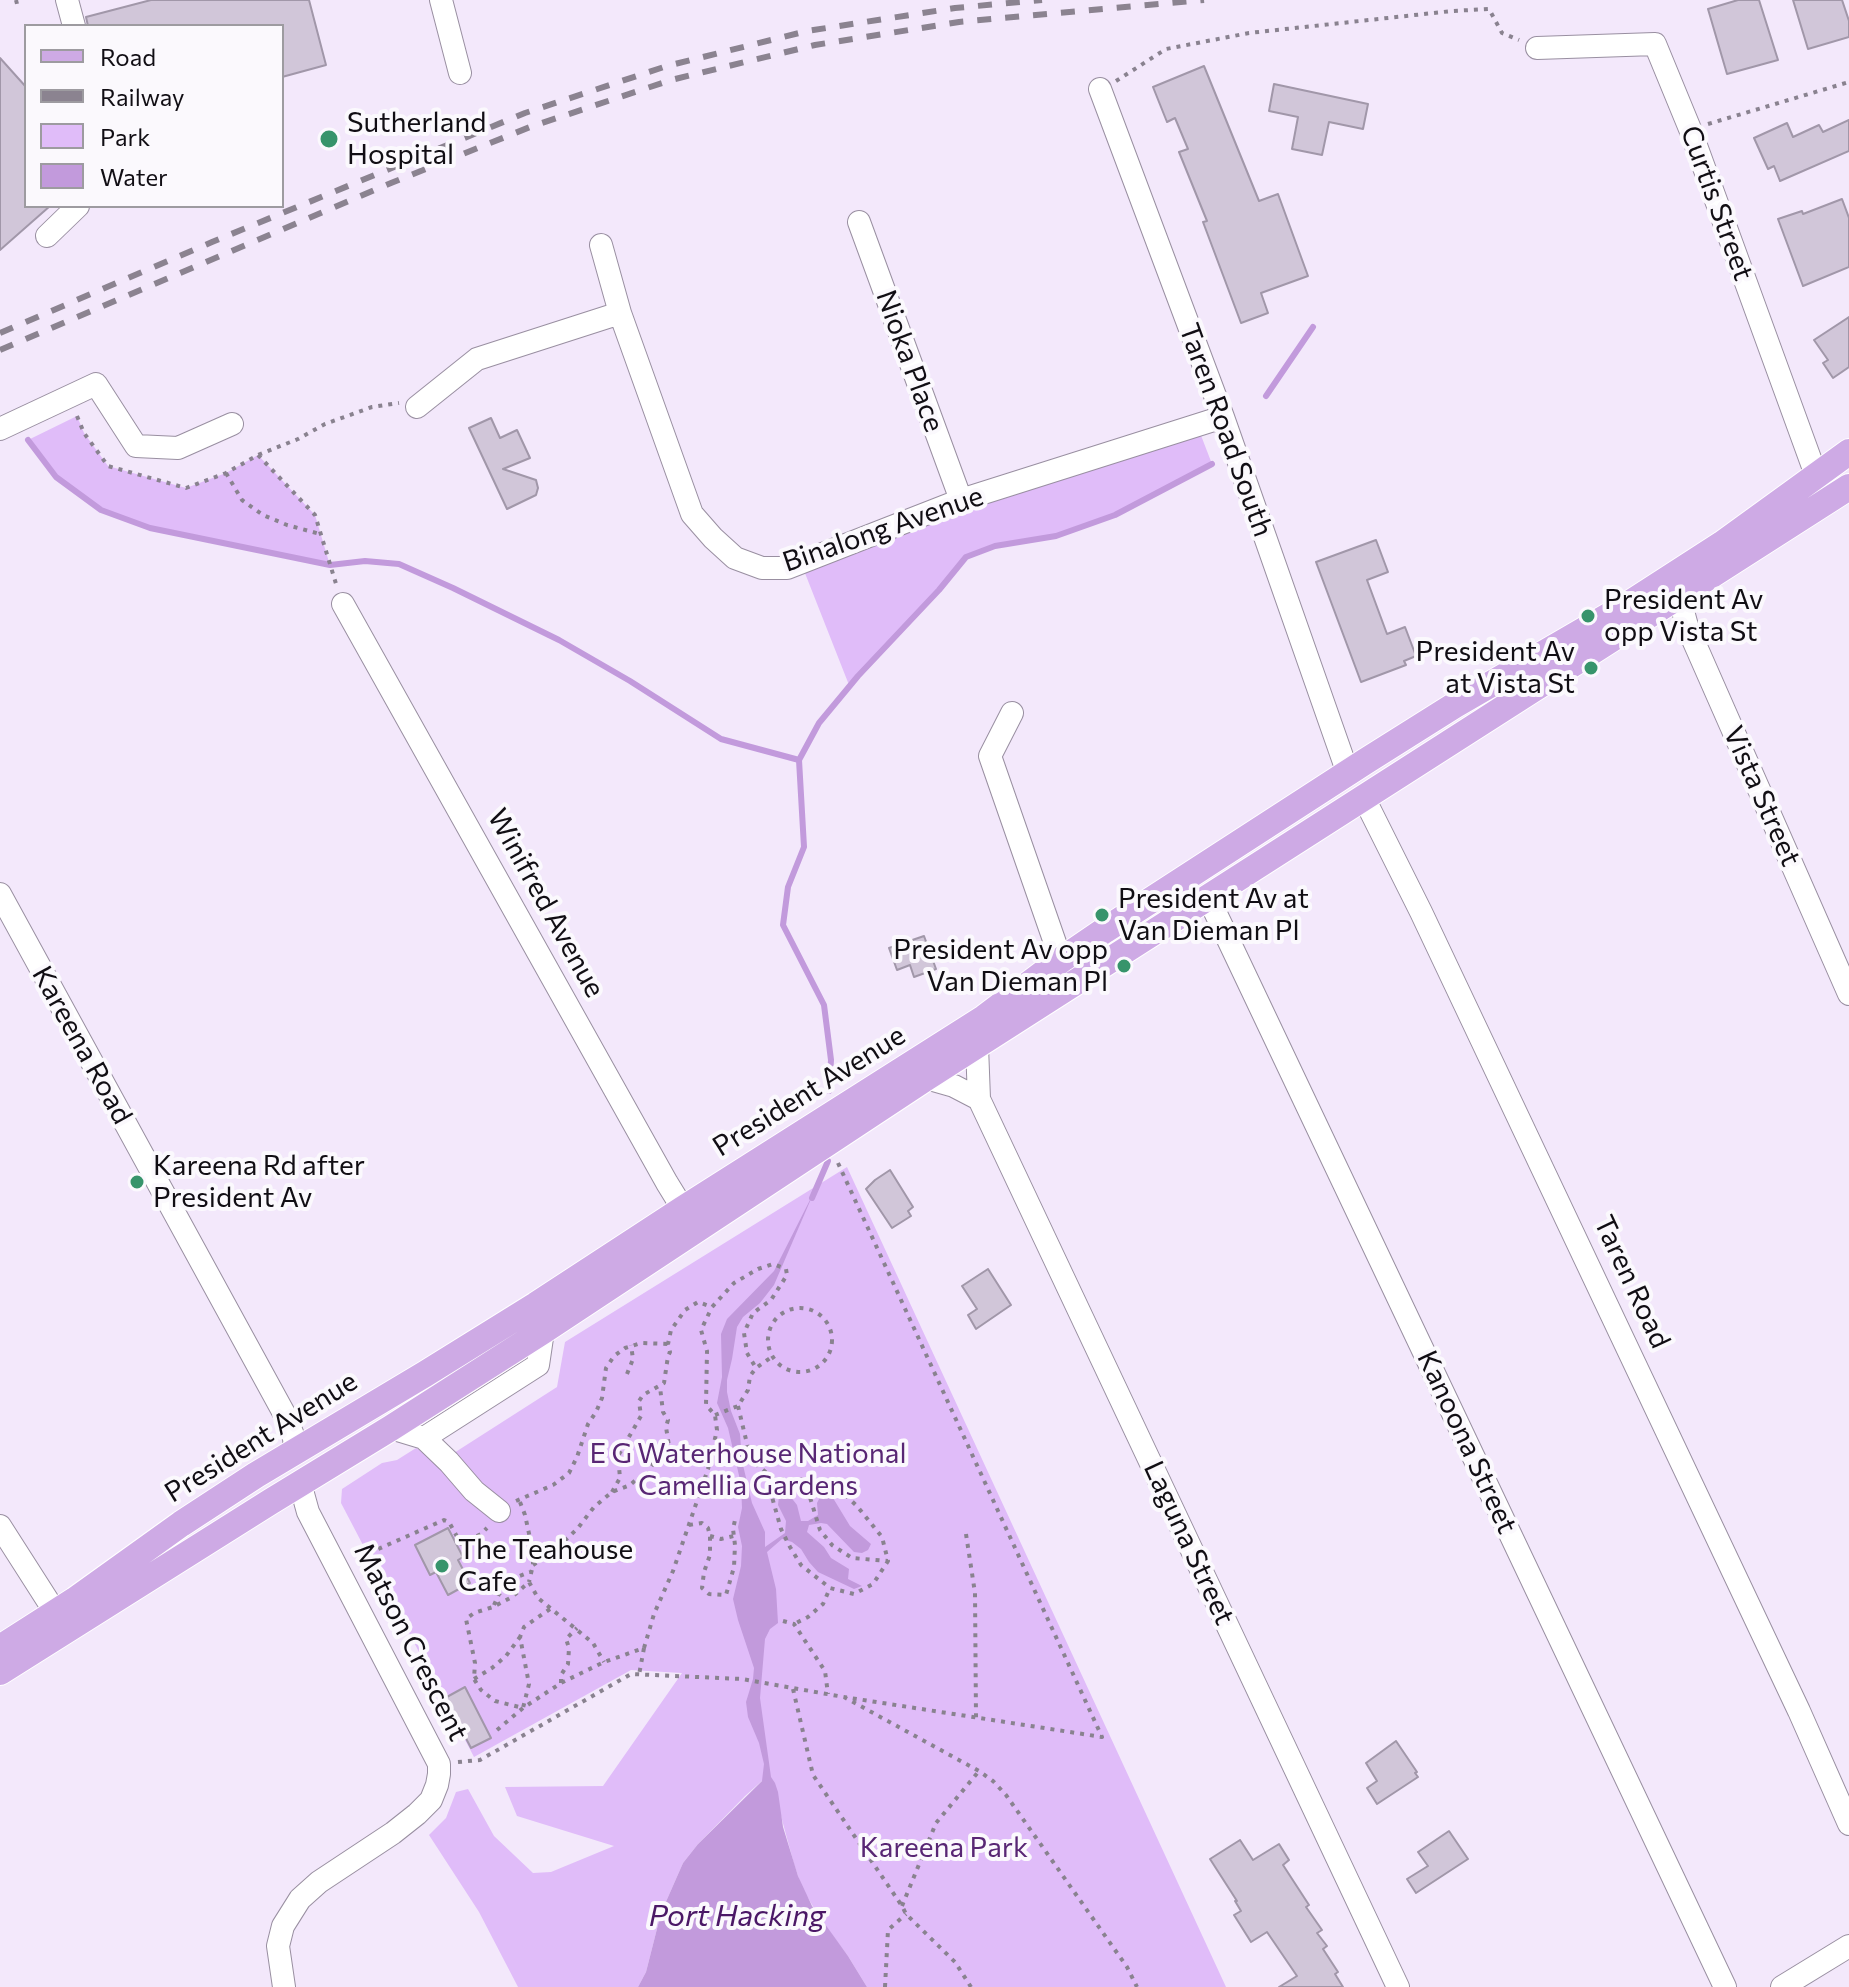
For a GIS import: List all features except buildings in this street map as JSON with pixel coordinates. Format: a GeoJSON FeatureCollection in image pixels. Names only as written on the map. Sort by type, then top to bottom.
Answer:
{"type":"FeatureCollection","features":[{"type":"Feature","properties":{"kind":"main road","name":"President Avenue"},"geometry":{"type":"LineString","coordinates":[[0,1672],[543,1331],[691,1219],[984,1018],[1061,960],[1455,705],[1629,604],[1722,544],[1849,452]]}},
{"type":"Feature","properties":{"kind":"main road"},"geometry":{"type":"LineString","coordinates":[[1816,475],[1826,502]]}},
{"type":"Feature","properties":{"kind":"main road","name":"President Avenue"},"geometry":{"type":"LineString","coordinates":[[0,1648],[136,1558],[181,1524],[295,1451],[536,1305],[828,1142],[1849,487]]}},
{"type":"Feature","properties":{"kind":"main road","name":"Taren Road"},"geometry":{"type":"LineString","coordinates":[[1349,772],[1364,798]]}},
{"type":"Feature","properties":{"kind":"main road"},"geometry":{"type":"LineString","coordinates":[[1061,960],[1074,984]]}},
{"type":"Feature","properties":{"kind":"main road","name":"Matson Crescent"},"geometry":{"type":"LineString","coordinates":[[295,1451],[300,1483]]}},
{"type":"Feature","properties":{"kind":"street"},"geometry":{"type":"LineString","coordinates":[[67,0],[73,24]]}},
{"type":"Feature","properties":{"kind":"street"},"geometry":{"type":"LineString","coordinates":[[441,0],[460,73]]}},
{"type":"Feature","properties":{"kind":"street","name":"Curtis Street"},"geometry":{"type":"LineString","coordinates":[[1537,48],[1655,44],[1690,129],[1816,475]]}},
{"type":"Feature","properties":{"kind":"street","name":"Taren Road South"},"geometry":{"type":"LineString","coordinates":[[1100,89],[1223,417],[1349,772]]}},
{"type":"Feature","properties":{"kind":"street"},"geometry":{"type":"LineString","coordinates":[[47,236],[76,208]]}},
{"type":"Feature","properties":{"kind":"street","name":"Nioka Place"},"geometry":{"type":"LineString","coordinates":[[859,222],[961,500]]}},
{"type":"Feature","properties":{"kind":"street","name":"Binalong Avenue"},"geometry":{"type":"LineString","coordinates":[[601,245],[620,313],[692,514],[735,558],[762,568],[787,568],[961,500],[1223,417]]}},
{"type":"Feature","properties":{"kind":"street"},"geometry":{"type":"LineString","coordinates":[[417,407],[477,359],[620,313]]}},
{"type":"Feature","properties":{"kind":"street"},"geometry":{"type":"LineString","coordinates":[[0,429],[96,384],[136,446],[178,448],[232,424]]}},
{"type":"Feature","properties":{"kind":"street","name":"Vista Street"},"geometry":{"type":"LineString","coordinates":[[1679,596],[1687,626],[1849,994]]}},
{"type":"Feature","properties":{"kind":"street","name":"Winifred Avenue"},"geometry":{"type":"LineString","coordinates":[[343,604],[659,1169],[691,1219]]}},
{"type":"Feature","properties":{"kind":"street"},"geometry":{"type":"LineString","coordinates":[[1012,713],[990,756],[1061,960]]}},
{"type":"Feature","properties":{"kind":"street","name":"Taren Road"},"geometry":{"type":"LineString","coordinates":[[1364,798],[1766,1640],[1849,1824]]}},
{"type":"Feature","properties":{"kind":"street","name":"Kareena Road"},"geometry":{"type":"LineString","coordinates":[[0,894],[286,1417],[295,1451]]}},
{"type":"Feature","properties":{"kind":"street","name":"Kanoona Street"},"geometry":{"type":"LineString","coordinates":[[1208,897],[1725,1987]]}},
{"type":"Feature","properties":{"kind":"street","name":"Laguna Street"},"geometry":{"type":"LineString","coordinates":[[977,1046],[979,1099],[1398,1987]]}},
{"type":"Feature","properties":{"kind":"street"},"geometry":{"type":"LineString","coordinates":[[926,1078],[954,1086],[979,1099]]}},
{"type":"Feature","properties":{"kind":"street"},"geometry":{"type":"LineString","coordinates":[[424,1438],[538,1365],[543,1331]]}},
{"type":"Feature","properties":{"kind":"street"},"geometry":{"type":"LineString","coordinates":[[391,1428],[424,1438],[474,1491],[499,1511]]}},
{"type":"Feature","properties":{"kind":"street","name":"Matson Crescent"},"geometry":{"type":"LineString","coordinates":[[284,1987],[278,1946],[283,1926],[300,1899],[319,1882],[417,1814],[431,1800],[439,1774],[439,1764],[428,1741],[308,1512],[300,1483]]}},
{"type":"Feature","properties":{"kind":"street"},"geometry":{"type":"LineString","coordinates":[[0,1526],[55,1612]]}},
{"type":"Feature","properties":{"kind":"street"},"geometry":{"type":"LineString","coordinates":[[1782,1987],[1849,1946]]}},
{"type":"Feature","properties":{"kind":"path"},"geometry":{"type":"LineString","coordinates":[[16,0],[18,8]]}},
{"type":"Feature","properties":{"kind":"path"},"geometry":{"type":"LineString","coordinates":[[1100,89],[1166,49],[1249,33],[1452,11],[1489,9],[1502,33],[1537,48]]}},
{"type":"Feature","properties":{"kind":"path"},"geometry":{"type":"LineString","coordinates":[[1690,129],[1849,82]]}},
{"type":"Feature","properties":{"kind":"path"},"geometry":{"type":"LineString","coordinates":[[258,455],[315,515],[331,568]]}},
{"type":"Feature","properties":{"kind":"path"},"geometry":{"type":"LineString","coordinates":[[226,473],[242,500],[263,515],[320,534]]}},
{"type":"Feature","properties":{"kind":"path"},"geometry":{"type":"LineString","coordinates":[[454,1762],[480,1760],[631,1674],[742,1679],[1102,1737],[828,1142]]}},
{"type":"Feature","properties":{"kind":"path"},"geometry":{"type":"LineString","coordinates":[[639,1675],[654,1614],[689,1525],[717,1430],[715,1415],[706,1405],[707,1351],[701,1330],[712,1307],[734,1283],[773,1264],[786,1269],[787,1275],[771,1300],[753,1313],[744,1333],[747,1353],[756,1368]]}},
{"type":"Feature","properties":{"kind":"path"},"geometry":{"type":"LineString","coordinates":[[612,1492],[620,1478],[618,1456],[641,1416],[639,1401],[643,1395],[664,1383],[671,1330],[685,1310],[698,1302],[712,1307]]}},
{"type":"Feature","properties":{"kind":"path"},"geometry":{"type":"LineString","coordinates":[[800,1308],[810,1310],[826,1322],[830,1331],[829,1351],[816,1367],[795,1372],[785,1368],[773,1356],[768,1342],[769,1331],[781,1314],[800,1308]]}},
{"type":"Feature","properties":{"kind":"path"},"geometry":{"type":"LineString","coordinates":[[360,1557],[444,1520],[449,1522],[461,1544],[481,1534],[499,1511],[510,1503],[553,1485],[569,1473],[577,1457],[588,1424],[602,1398],[606,1368],[614,1356],[631,1345],[668,1344]]}},
{"type":"Feature","properties":{"kind":"path"},"geometry":{"type":"LineString","coordinates":[[627,1374],[633,1359],[631,1345]]}},
{"type":"Feature","properties":{"kind":"path"},"geometry":{"type":"LineString","coordinates":[[715,1415],[738,1406],[748,1390],[750,1376],[773,1356]]}},
{"type":"Feature","properties":{"kind":"path"},"geometry":{"type":"LineString","coordinates":[[647,1485],[651,1467],[669,1446],[668,1420],[663,1412],[660,1387]]}},
{"type":"Feature","properties":{"kind":"path"},"geometry":{"type":"LineString","coordinates":[[738,1406],[748,1448],[756,1464],[774,1479],[820,1480],[839,1489],[882,1537],[888,1561],[873,1584],[854,1594],[830,1588],[801,1565],[781,1529],[772,1497],[774,1479]]}},
{"type":"Feature","properties":{"kind":"path"},"geometry":{"type":"LineString","coordinates":[[533,1565],[554,1551],[612,1492],[638,1478],[647,1478]]}},
{"type":"Feature","properties":{"kind":"path"},"geometry":{"type":"LineString","coordinates":[[801,1479],[820,1530],[832,1545],[852,1558],[888,1561]]}},
{"type":"Feature","properties":{"kind":"path"},"geometry":{"type":"LineString","coordinates":[[519,1500],[533,1552],[529,1582],[538,1598],[593,1643],[604,1662]]}},
{"type":"Feature","properties":{"kind":"path"},"geometry":{"type":"LineString","coordinates":[[689,1525],[702,1523],[708,1528],[710,1536],[710,1555],[702,1588],[709,1594],[726,1595],[734,1567],[735,1520]]}},
{"type":"Feature","properties":{"kind":"path"},"geometry":{"type":"LineString","coordinates":[[966,1534],[975,1593],[976,1718]]}},
{"type":"Feature","properties":{"kind":"path"},"geometry":{"type":"LineString","coordinates":[[710,1536],[721,1539],[734,1536]]}},
{"type":"Feature","properties":{"kind":"path"},"geometry":{"type":"LineString","coordinates":[[493,1607],[499,1594],[517,1577],[530,1572]]}},
{"type":"Feature","properties":{"kind":"path"},"geometry":{"type":"LineString","coordinates":[[523,1708],[495,1701],[481,1690],[474,1679],[475,1663],[466,1619],[512,1597],[529,1582]]}},
{"type":"Feature","properties":{"kind":"path"},"geometry":{"type":"LineString","coordinates":[[794,1624],[823,1604],[830,1588]]}},
{"type":"Feature","properties":{"kind":"path"},"geometry":{"type":"LineString","coordinates":[[474,1679],[506,1656],[524,1627],[550,1609]]}},
{"type":"Feature","properties":{"kind":"path"},"geometry":{"type":"LineString","coordinates":[[783,1621],[794,1624],[825,1671],[828,1694]]}},
{"type":"Feature","properties":{"kind":"path"},"geometry":{"type":"LineString","coordinates":[[561,1683],[561,1675],[568,1664],[566,1639],[577,1628]]}},
{"type":"Feature","properties":{"kind":"path"},"geometry":{"type":"LineString","coordinates":[[520,1637],[529,1684],[523,1708]]}},
{"type":"Feature","properties":{"kind":"path"},"geometry":{"type":"LineString","coordinates":[[497,1730],[561,1683],[604,1662],[644,1648]]}},
{"type":"Feature","properties":{"kind":"path"},"geometry":{"type":"LineString","coordinates":[[793,1688],[813,1775],[906,1914],[955,1962],[971,1987]]}},
{"type":"Feature","properties":{"kind":"path"},"geometry":{"type":"LineString","coordinates":[[844,1697],[993,1781],[1127,1967],[1137,1987]]}},
{"type":"Feature","properties":{"kind":"path"},"geometry":{"type":"LineString","coordinates":[[902,1906],[936,1823],[979,1771]]}},
{"type":"Feature","properties":{"kind":"path"},"geometry":{"type":"LineString","coordinates":[[885,1987],[888,1930],[906,1914]]}},
{"type":"Feature","properties":{"kind":"green space"},"geometry":{"type":"Polygon","coordinates":[[[77,416],[84,433],[108,466],[186,488],[226,473],[258,455],[315,515],[329,562],[150,528],[101,510],[56,477],[28,440],[77,416]]]}},
{"type":"Feature","properties":{"kind":"green space"},"geometry":{"type":"Polygon","coordinates":[[[1197,425],[1212,464],[1115,515],[1056,536],[995,546],[966,557],[849,685],[801,563],[1197,425]]]}},
{"type":"Feature","properties":{"kind":"green space"},"geometry":{"type":"Polygon","coordinates":[[[847,1167],[1226,1987],[867,1987],[802,1888],[781,1816],[764,1779],[683,1863],[661,1913],[646,1972],[638,1987],[518,1987],[479,1912],[429,1835],[446,1818],[456,1792],[468,1789],[494,1836],[533,1873],[551,1872],[614,1846],[517,1816],[505,1787],[603,1786],[682,1673],[631,1670],[474,1757],[341,1503],[342,1489],[382,1463],[397,1460],[416,1448],[443,1460],[557,1387],[565,1342],[847,1167]]]}},
{"type":"Feature","properties":{"kind":"water","name":"Port Hacking"},"geometry":{"type":"Polygon","coordinates":[[[814,1192],[774,1285],[737,1327],[727,1392],[740,1434],[742,1461],[752,1503],[765,1532],[765,1547],[785,1533],[786,1521],[778,1505],[779,1496],[784,1493],[797,1505],[801,1521],[818,1515],[820,1497],[826,1495],[833,1498],[850,1526],[871,1544],[862,1553],[854,1552],[827,1524],[809,1525],[807,1532],[831,1558],[849,1569],[848,1579],[862,1586],[854,1589],[818,1572],[792,1542],[782,1539],[767,1552],[776,1589],[778,1623],[770,1629],[765,1639],[760,1698],[771,1777],[778,1792],[783,1827],[798,1876],[812,1906],[867,1987],[638,1987],[646,1972],[661,1913],[683,1863],[762,1781],[764,1764],[746,1702],[754,1668],[733,1599],[741,1566],[742,1546],[738,1527],[742,1508],[741,1484],[728,1428],[717,1403],[722,1377],[721,1334],[727,1319],[774,1271],[814,1192]]]}},
{"type":"Feature","properties":{"kind":"waterway"},"geometry":{"type":"LineString","coordinates":[[1266,396],[1313,327]]}},
{"type":"Feature","properties":{"kind":"waterway"},"geometry":{"type":"LineString","coordinates":[[28,440],[56,477],[101,510],[150,528],[330,565],[365,561],[399,564],[559,640],[721,739],[799,760]]}},
{"type":"Feature","properties":{"kind":"waterway"},"geometry":{"type":"LineString","coordinates":[[829,1091],[831,1060],[824,1005],[783,925],[788,887],[804,847],[799,760],[819,723],[966,557],[995,546],[1056,536],[1115,515],[1212,464]]}},
{"type":"Feature","properties":{"kind":"waterway"},"geometry":{"type":"LineString","coordinates":[[812,1198],[828,1161]]}},
{"type":"Feature","properties":{"kind":"railway"},"geometry":{"type":"LineString","coordinates":[[0,333],[525,113],[667,66],[807,31],[955,8],[1042,0]]}},
{"type":"Feature","properties":{"kind":"railway"},"geometry":{"type":"LineString","coordinates":[[0,350],[530,127],[671,80],[815,45],[959,22],[1204,0]]}},
{"type":"Feature","properties":{"kind":"place","name":"Sutherland Hospital"},"geometry":{"type":"Point","coordinates":[329,139]}},
{"type":"Feature","properties":{"kind":"place","name":"President Av opp Vista St"},"geometry":{"type":"Point","coordinates":[1588,616]}},
{"type":"Feature","properties":{"kind":"place","name":"President Av at Vista St"},"geometry":{"type":"Point","coordinates":[1591,668]}},
{"type":"Feature","properties":{"kind":"place","name":"President Av at Van Dieman Pl"},"geometry":{"type":"Point","coordinates":[1102,915]}},
{"type":"Feature","properties":{"kind":"place","name":"President Av opp Van Dieman Pl"},"geometry":{"type":"Point","coordinates":[1124,966]}},
{"type":"Feature","properties":{"kind":"place","name":"Kareena Rd after President Av"},"geometry":{"type":"Point","coordinates":[137,1182]}},
{"type":"Feature","properties":{"kind":"place","name":"The Teahouse Cafe"},"geometry":{"type":"Point","coordinates":[442,1566]}},
{"type":"Feature","properties":{"kind":"park label","name":"E G Waterhouse National Camellia Gardens"},"geometry":{"type":"Point","coordinates":[748,1470]}},
{"type":"Feature","properties":{"kind":"park label","name":"Kareena Park"},"geometry":{"type":"Point","coordinates":[944,1848]}}]}
